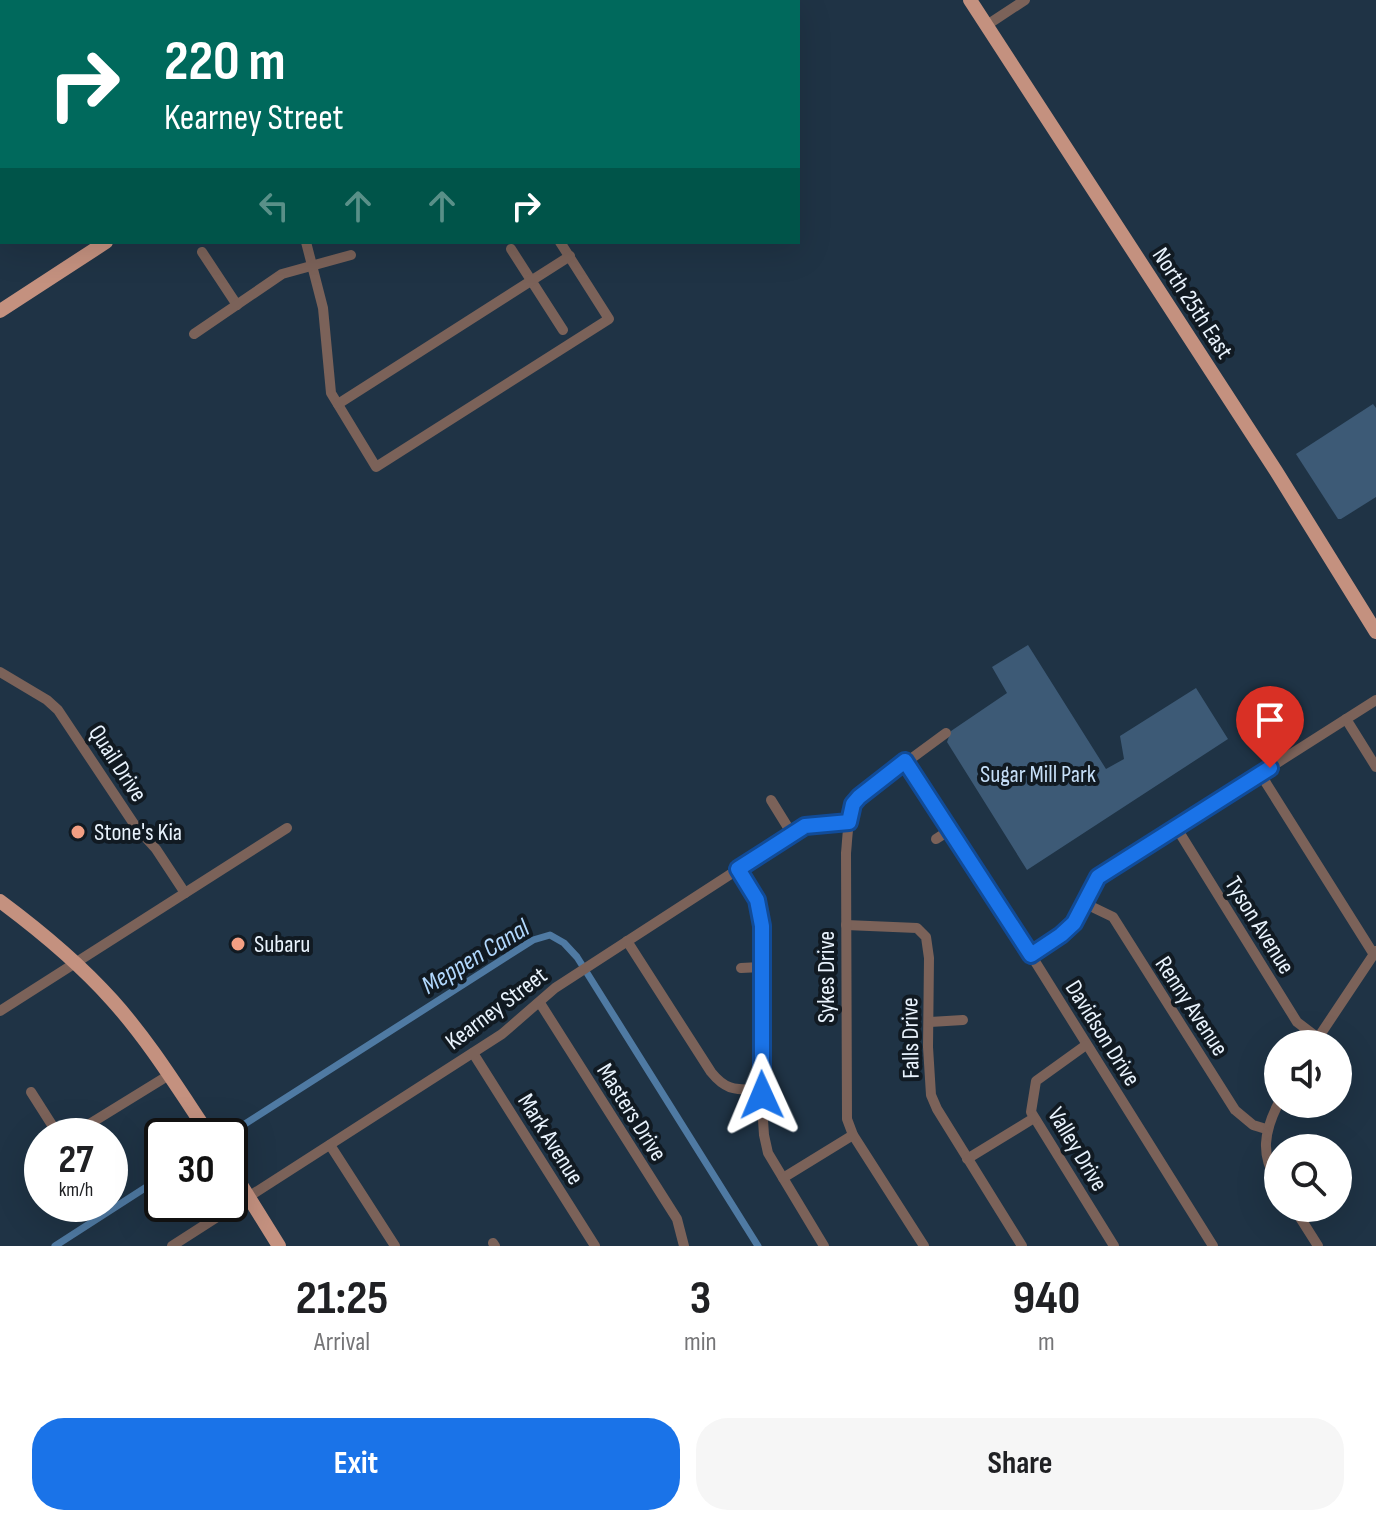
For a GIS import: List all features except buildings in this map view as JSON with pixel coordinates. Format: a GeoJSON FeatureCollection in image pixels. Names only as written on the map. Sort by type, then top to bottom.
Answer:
{"type":"FeatureCollection","features":[{"type":"Feature","properties":{"kind":"main road","name":"North 25th East"},"geometry":{"type":"LineString","coordinates":[[970,0],[1276,471],[1376,632]]}},
{"type":"Feature","properties":{"kind":"main road"},"geometry":{"type":"LineString","coordinates":[[0,311],[103,244]]}},
{"type":"Feature","properties":{"kind":"main road"},"geometry":{"type":"LineString","coordinates":[[0,901],[112,1000],[198,1118]]}},
{"type":"Feature","properties":{"kind":"main road"},"geometry":{"type":"LineString","coordinates":[[249,1196],[279,1246]]}},
{"type":"Feature","properties":{"kind":"street"},"geometry":{"type":"LineString","coordinates":[[987,25],[1025,0]]}},
{"type":"Feature","properties":{"kind":"street"},"geometry":{"type":"LineString","coordinates":[[307,244],[323,308],[331,393],[376,467],[609,319],[561,244]]}},
{"type":"Feature","properties":{"kind":"street"},"geometry":{"type":"LineString","coordinates":[[511,249],[563,330]]}},
{"type":"Feature","properties":{"kind":"street"},"geometry":{"type":"LineString","coordinates":[[202,252],[237,305]]}},
{"type":"Feature","properties":{"kind":"street"},"geometry":{"type":"LineString","coordinates":[[194,334],[282,274],[351,255]]}},
{"type":"Feature","properties":{"kind":"street"},"geometry":{"type":"LineString","coordinates":[[338,404],[570,256]]}},
{"type":"Feature","properties":{"kind":"street","name":"Quail Drive"},"geometry":{"type":"LineString","coordinates":[[0,672],[58,710],[136,827],[156,849],[185,893]]}},
{"type":"Feature","properties":{"kind":"street"},"geometry":{"type":"LineString","coordinates":[[1031,955],[1074,923],[1098,877],[1376,700]]}},
{"type":"Feature","properties":{"kind":"street"},"geometry":{"type":"LineString","coordinates":[[1346,719],[1376,767]]}},
{"type":"Feature","properties":{"kind":"street","name":"Sykes Drive"},"geometry":{"type":"LineString","coordinates":[[924,1246],[853,1135],[847,1119],[849,822],[853,804],[859,797],[946,733]]}},
{"type":"Feature","properties":{"kind":"street","name":"Davidson Drive"},"geometry":{"type":"LineString","coordinates":[[905,761],[1213,1246]]}},
{"type":"Feature","properties":{"kind":"street"},"geometry":{"type":"LineString","coordinates":[[1261,775],[1374,952],[1323,1030]]}},
{"type":"Feature","properties":{"kind":"street"},"geometry":{"type":"LineString","coordinates":[[771,800],[792,834]]}},
{"type":"Feature","properties":{"kind":"street","name":"Kearney Street"},"geometry":{"type":"LineString","coordinates":[[172,1246],[502,1034],[579,971],[792,834],[805,826],[849,822]]}},
{"type":"Feature","properties":{"kind":"street","name":"Tyson Avenue"},"geometry":{"type":"LineString","coordinates":[[1176,827],[1297,1022],[1305,1030]]}},
{"type":"Feature","properties":{"kind":"street"},"geometry":{"type":"LineString","coordinates":[[0,1011],[287,828]]}},
{"type":"Feature","properties":{"kind":"street"},"geometry":{"type":"LineString","coordinates":[[936,839],[950,830]]}},
{"type":"Feature","properties":{"kind":"street"},"geometry":{"type":"LineString","coordinates":[[738,869],[757,900],[762,926],[761,1090],[768,1153],[824,1246]]}},
{"type":"Feature","properties":{"kind":"street","name":"Renny Avenue"},"geometry":{"type":"LineString","coordinates":[[1086,904],[1113,917],[1235,1110],[1253,1125],[1266,1129]]}},
{"type":"Feature","properties":{"kind":"street","name":"Falls Drive"},"geometry":{"type":"LineString","coordinates":[[846,925],[917,928],[923,931],[929,958],[931,1095],[1022,1246]]}},
{"type":"Feature","properties":{"kind":"street"},"geometry":{"type":"LineString","coordinates":[[627,941],[722,1086],[761,1090]]}},
{"type":"Feature","properties":{"kind":"street"},"geometry":{"type":"LineString","coordinates":[[741,968],[761,967]]}},
{"type":"Feature","properties":{"kind":"street","name":"Masters Drive"},"geometry":{"type":"LineString","coordinates":[[540,1003],[677,1219],[684,1246]]}},
{"type":"Feature","properties":{"kind":"street"},"geometry":{"type":"LineString","coordinates":[[930,1022],[963,1020]]}},
{"type":"Feature","properties":{"kind":"street","name":"Valley Drive"},"geometry":{"type":"LineString","coordinates":[[1086,1045],[1036,1081],[1031,1112],[1114,1246]]}},
{"type":"Feature","properties":{"kind":"street","name":"Mark Avenue"},"geometry":{"type":"LineString","coordinates":[[473,1053],[595,1246]]}},
{"type":"Feature","properties":{"kind":"street"},"geometry":{"type":"LineString","coordinates":[[99,1118],[169,1075]]}},
{"type":"Feature","properties":{"kind":"street"},"geometry":{"type":"LineString","coordinates":[[31,1092],[48,1118]]}},
{"type":"Feature","properties":{"kind":"street"},"geometry":{"type":"LineString","coordinates":[[967,1159],[1034,1118]]}},
{"type":"Feature","properties":{"kind":"street"},"geometry":{"type":"LineString","coordinates":[[1266,1134],[1271,1118]]}},
{"type":"Feature","properties":{"kind":"street"},"geometry":{"type":"LineString","coordinates":[[783,1178],[853,1135]]}},
{"type":"Feature","properties":{"kind":"street"},"geometry":{"type":"LineString","coordinates":[[330,1145],[395,1246]]}},
{"type":"Feature","properties":{"kind":"street"},"geometry":{"type":"LineString","coordinates":[[1303,1222],[1318,1246]]}},
{"type":"Feature","properties":{"kind":"green space"},"geometry":{"type":"Polygon","coordinates":[[[1373,404],[1376,408],[1376,497],[1338,519],[1296,454],[1373,404]]]}},
{"type":"Feature","properties":{"kind":"green space","name":"Sugar Mill Park"},"geometry":{"type":"Polygon","coordinates":[[[1028,645],[1106,769],[1124,759],[1120,736],[1196,688],[1228,739],[1027,870],[947,742],[951,731],[1007,693],[992,667],[1028,645]]]}},
{"type":"Feature","properties":{"kind":"waterway","name":"Meppen Canal"},"geometry":{"type":"LineString","coordinates":[[248,1122],[533,940],[550,935],[564,943],[577,957],[758,1246]]}},
{"type":"Feature","properties":{"kind":"waterway","name":"Meppen Canal"},"geometry":{"type":"LineString","coordinates":[[55,1246],[144,1189]]}},
{"type":"Feature","properties":{"kind":"place","name":"Stone's Kia"},"geometry":{"type":"Point","coordinates":[78,832]}},
{"type":"Feature","properties":{"kind":"place","name":"Subaru"},"geometry":{"type":"Point","coordinates":[238,944]}},
{"type":"Feature","properties":{"kind":"route"},"geometry":{"type":"LineString","coordinates":[[762,1095],[762,926],[757,900],[738,869],[805,826],[849,822],[853,804],[859,797],[905,761],[1031,955],[1074,923],[1098,877],[1270,768]]}}]}
